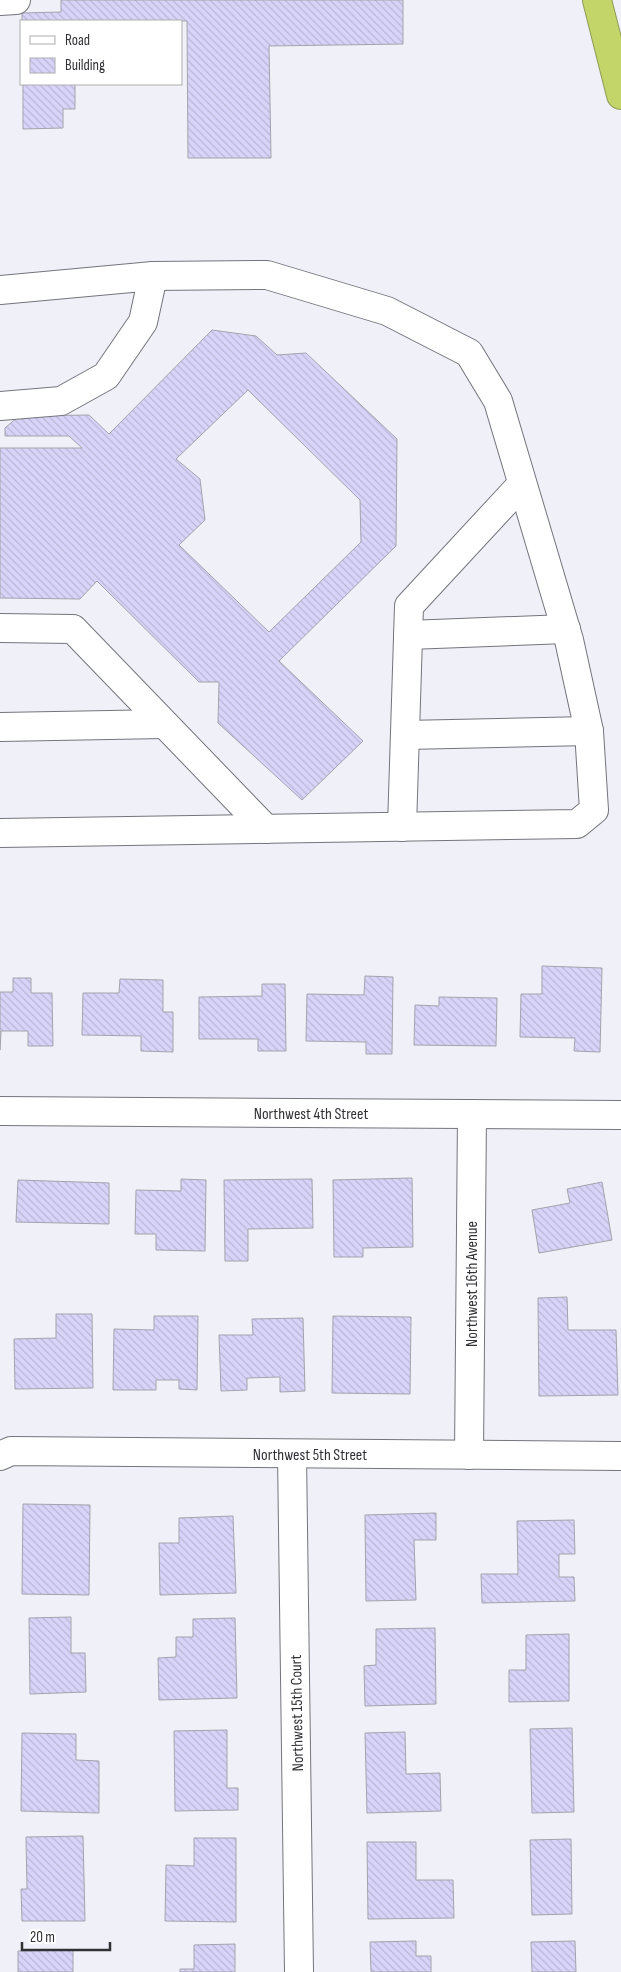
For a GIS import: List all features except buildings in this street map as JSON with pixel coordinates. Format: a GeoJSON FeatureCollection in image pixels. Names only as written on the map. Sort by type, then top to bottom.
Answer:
{"type":"FeatureCollection","features":[{"type":"Feature","properties":{"kind":"highway"},"geometry":{"type":"LineString","coordinates":[[590,0],[620,90]]}},
{"type":"Feature","properties":{"kind":"highway"},"geometry":{"type":"LineString","coordinates":[[597,0],[620,90]]}},
{"type":"Feature","properties":{"kind":"street"},"geometry":{"type":"LineString","coordinates":[[0,1],[16,0]]}},
{"type":"Feature","properties":{"kind":"street"},"geometry":{"type":"LineString","coordinates":[[0,290],[152,276],[267,275],[387,311],[469,353],[498,402],[566,629],[588,731],[594,810],[577,824],[0,833]]}},
{"type":"Feature","properties":{"kind":"street"},"geometry":{"type":"LineString","coordinates":[[0,406],[61,402],[106,376],[143,322],[152,276]]}},
{"type":"Feature","properties":{"kind":"street"},"geometry":{"type":"LineString","coordinates":[[402,827],[409,606],[522,484]]}},
{"type":"Feature","properties":{"kind":"street"},"geometry":{"type":"LineString","coordinates":[[0,628],[73,629],[266,829]]}},
{"type":"Feature","properties":{"kind":"street"},"geometry":{"type":"LineString","coordinates":[[408,634],[566,629]]}},
{"type":"Feature","properties":{"kind":"street"},"geometry":{"type":"LineString","coordinates":[[0,727],[164,724]]}},
{"type":"Feature","properties":{"kind":"street"},"geometry":{"type":"LineString","coordinates":[[405,735],[588,731]]}},
{"type":"Feature","properties":{"kind":"street","name":"Northwest 4th Street"},"geometry":{"type":"LineString","coordinates":[[0,1110],[621,1115]]}},
{"type":"Feature","properties":{"kind":"street","name":"Northwest 16th Avenue"},"geometry":{"type":"LineString","coordinates":[[469,1455],[472,1114]]}},
{"type":"Feature","properties":{"kind":"street","name":"Northwest 5th Street"},"geometry":{"type":"LineString","coordinates":[[0,1456],[11,1452],[621,1456]]}},
{"type":"Feature","properties":{"kind":"street","name":"Northwest 15th Court"},"geometry":{"type":"LineString","coordinates":[[292,1454],[299,1972]]}}]}
